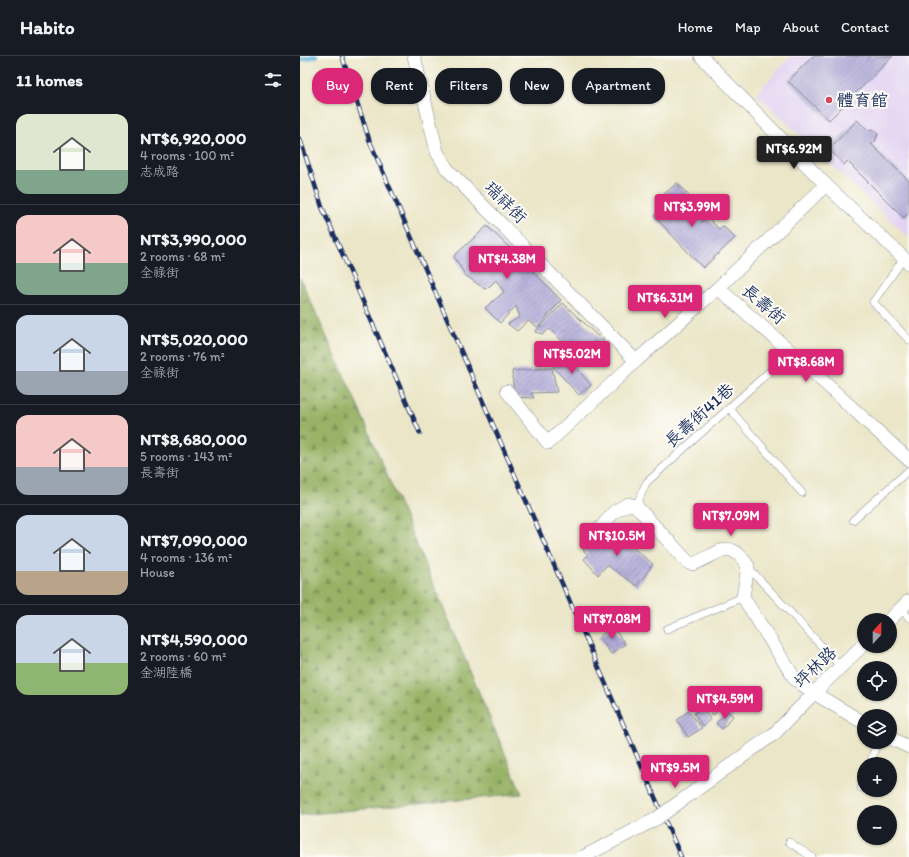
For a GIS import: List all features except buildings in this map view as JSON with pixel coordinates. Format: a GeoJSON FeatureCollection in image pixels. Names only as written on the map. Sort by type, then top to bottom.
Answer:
{"type":"FeatureCollection","features":[{"type":"Feature","properties":{"kind":"street","name":"瑞祥街"},"geometry":{"type":"LineString","coordinates":[[414,56],[437,152],[447,169],[636,361]]}},
{"type":"Feature","properties":{"kind":"street"},"geometry":{"type":"LineString","coordinates":[[701,56],[826,185],[907,260]]}},
{"type":"Feature","properties":{"kind":"street"},"geometry":{"type":"LineString","coordinates":[[507,390],[548,443],[636,361],[718,288],[826,185]]}},
{"type":"Feature","properties":{"kind":"street","name":"長壽街"},"geometry":{"type":"LineString","coordinates":[[718,288],[791,352],[909,460]]}},
{"type":"Feature","properties":{"kind":"street"},"geometry":{"type":"LineString","coordinates":[[597,532],[614,512],[628,504],[636,506],[689,563],[693,564],[724,549],[732,549],[740,555],[748,566],[743,597],[795,679],[814,693],[857,719]]}},
{"type":"Feature","properties":{"kind":"street"},"geometry":{"type":"LineString","coordinates":[[897,615],[906,609]]}},
{"type":"Feature","properties":{"kind":"street","name":"坪林路"},"geometry":{"type":"LineString","coordinates":[[583,857],[656,819],[775,733],[857,651]]}},
{"type":"Feature","properties":{"kind":"street"},"geometry":{"type":"LineString","coordinates":[[897,741],[909,747]]}},
{"type":"Feature","properties":{"kind":"lane"},"geometry":{"type":"LineString","coordinates":[[907,260],[873,302],[909,340]]}},
{"type":"Feature","properties":{"kind":"lane","name":"長壽街41巷"},"geometry":{"type":"LineString","coordinates":[[636,506],[646,483],[791,352]]}},
{"type":"Feature","properties":{"kind":"lane"},"geometry":{"type":"LineString","coordinates":[[729,408],[802,493]]}},
{"type":"Feature","properties":{"kind":"lane"},"geometry":{"type":"LineString","coordinates":[[853,520],[909,470]]}},
{"type":"Feature","properties":{"kind":"lane"},"geometry":{"type":"LineString","coordinates":[[748,566],[841,667]]}},
{"type":"Feature","properties":{"kind":"lane"},"geometry":{"type":"LineString","coordinates":[[667,629],[743,597]]}},
{"type":"Feature","properties":{"kind":"lane"},"geometry":{"type":"LineString","coordinates":[[789,842],[812,857]]}},
{"type":"Feature","properties":{"kind":"shaded area"},"geometry":{"type":"Polygon","coordinates":[[[791,56],[909,56],[909,238],[756,94],[791,56]]]}},
{"type":"Feature","properties":{"kind":"green space"},"geometry":{"type":"Polygon","coordinates":[[[300,278],[357,404],[522,794],[300,815],[300,278]]]}},
{"type":"Feature","properties":{"kind":"waterway"},"geometry":{"type":"LineString","coordinates":[[300,60],[316,56]]}},
{"type":"Feature","properties":{"kind":"railway"},"geometry":{"type":"LineString","coordinates":[[342,56],[370,142],[681,857]]}},
{"type":"Feature","properties":{"kind":"railway"},"geometry":{"type":"LineString","coordinates":[[300,139],[322,207],[420,433]]}},
{"type":"Feature","properties":{"kind":"place","name":"體育館"},"geometry":{"type":"Point","coordinates":[829,100]}}]}
